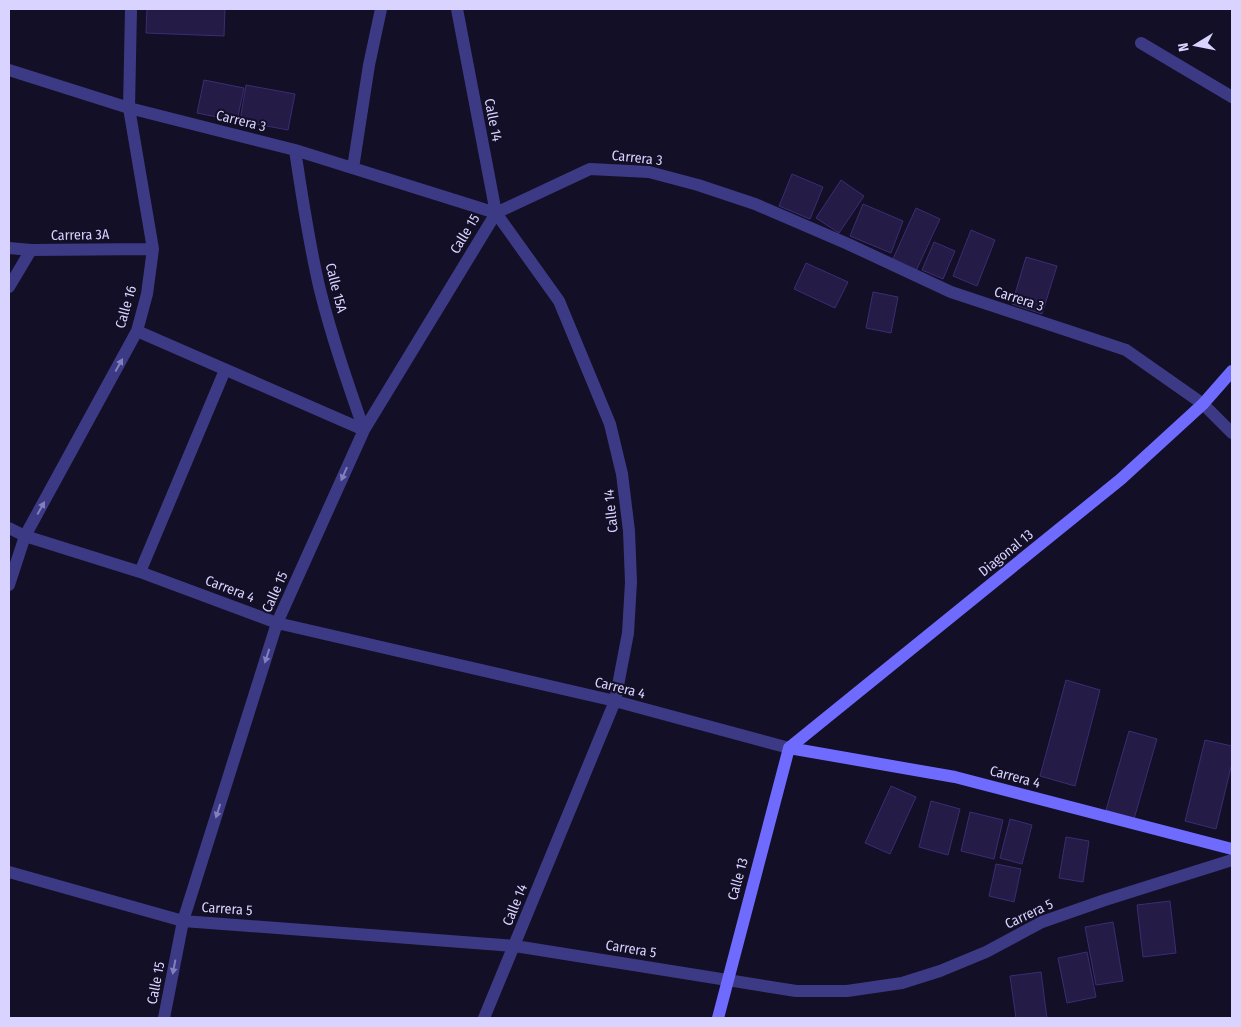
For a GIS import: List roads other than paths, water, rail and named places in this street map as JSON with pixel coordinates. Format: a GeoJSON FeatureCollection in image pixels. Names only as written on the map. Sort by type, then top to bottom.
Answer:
{"type":"FeatureCollection","features":[{"type":"Feature","properties":{"kind":"street","name":"Calle 16"},"geometry":{"type":"LineString","coordinates":[[9,584],[25,536],[137,331],[147,294],[153,249],[129,108],[131,9]]}},
{"type":"Feature","properties":{"kind":"street"},"geometry":{"type":"LineString","coordinates":[[353,168],[369,65],[381,9]]}},
{"type":"Feature","properties":{"kind":"street","name":"Calle 14"},"geometry":{"type":"LineString","coordinates":[[457,9],[496,213],[559,301],[610,424],[622,474],[629,531],[631,582],[628,633],[615,701],[484,1018]]}},
{"type":"Feature","properties":{"kind":"street"},"geometry":{"type":"LineString","coordinates":[[1142,43],[1232,97]]}},
{"type":"Feature","properties":{"kind":"street","name":"Carrera 3"},"geometry":{"type":"LineString","coordinates":[[9,70],[129,108],[295,150],[496,213],[590,169],[649,172],[698,185],[755,204],[952,292],[1126,350],[1203,404],[1232,432]]}},
{"type":"Feature","properties":{"kind":"street","name":"Calle 15A"},"geometry":{"type":"LineString","coordinates":[[295,150],[305,222],[321,292],[340,362],[364,430]]}},
{"type":"Feature","properties":{"kind":"street","name":"Calle 15"},"geometry":{"type":"LineString","coordinates":[[164,1018],[183,921],[277,623],[364,430],[496,213]]}},
{"type":"Feature","properties":{"kind":"street","name":"Carrera 3A"},"geometry":{"type":"LineString","coordinates":[[9,248],[31,250],[153,249]]}},
{"type":"Feature","properties":{"kind":"street"},"geometry":{"type":"LineString","coordinates":[[9,287],[31,250]]}},
{"type":"Feature","properties":{"kind":"street"},"geometry":{"type":"LineString","coordinates":[[137,331],[364,430]]}},
{"type":"Feature","properties":{"kind":"street"},"geometry":{"type":"LineString","coordinates":[[140,572],[225,370]]}},
{"type":"Feature","properties":{"kind":"street","name":"Diagonal 13"},"geometry":{"type":"LineString","coordinates":[[789,748],[1121,479],[1203,404],[1232,371]]}},
{"type":"Feature","properties":{"kind":"street","name":"Carrera 4"},"geometry":{"type":"LineString","coordinates":[[9,528],[25,536],[140,572],[277,623],[615,701],[789,748],[955,777],[1232,849]]}},
{"type":"Feature","properties":{"kind":"street","name":"Calle 13"},"geometry":{"type":"LineString","coordinates":[[718,1018],[789,748]]}},
{"type":"Feature","properties":{"kind":"street","name":"Carrera 5"},"geometry":{"type":"LineString","coordinates":[[9,872],[183,921],[515,946],[796,991],[847,991],[902,983],[940,971],[986,952],[1042,922],[1232,860]]}}]}
